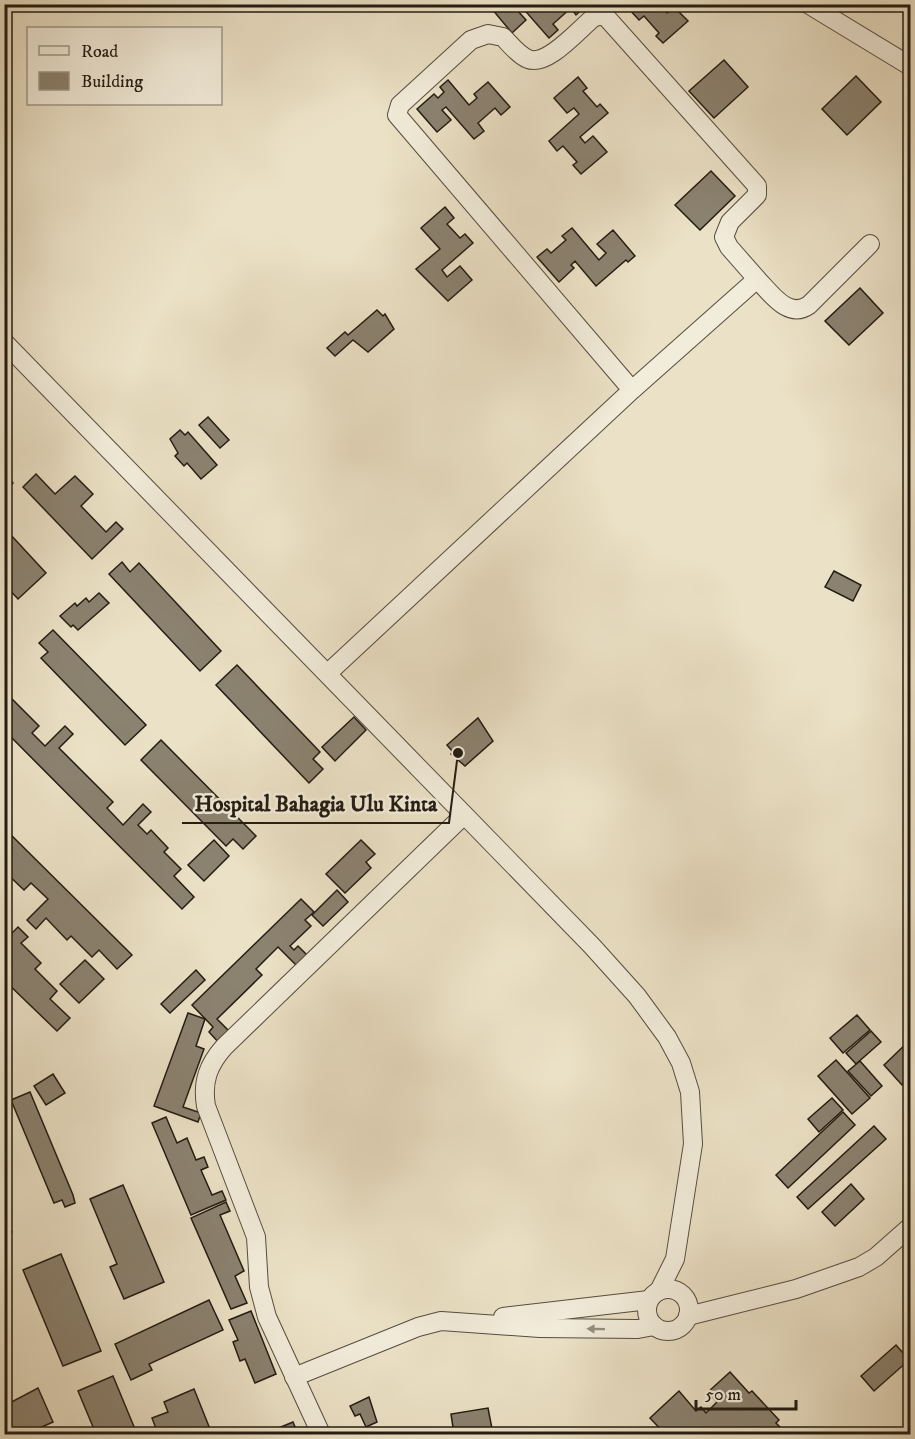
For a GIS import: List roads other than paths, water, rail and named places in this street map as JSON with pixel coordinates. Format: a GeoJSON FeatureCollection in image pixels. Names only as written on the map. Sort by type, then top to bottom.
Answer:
{"type":"FeatureCollection","features":[{"type":"Feature","properties":{"kind":"street"},"geometry":{"type":"LineString","coordinates":[[808,4],[910,66]]}},
{"type":"Feature","properties":{"kind":"street"},"geometry":{"type":"LineString","coordinates":[[632,390],[397,116],[400,105],[471,40],[480,35],[495,34],[503,37],[525,58],[538,61],[550,55],[593,18],[600,15],[607,18],[757,186],[757,195],[730,222],[724,237],[729,248],[788,309],[804,309],[870,244]]}},
{"type":"Feature","properties":{"kind":"street"},"geometry":{"type":"LineString","coordinates":[[328,673],[632,390],[757,279]]}},
{"type":"Feature","properties":{"kind":"street"},"geometry":{"type":"LineString","coordinates":[[4,342],[328,673],[592,946],[637,996],[667,1037],[681,1062],[690,1092],[693,1144],[675,1259],[682,1295],[688,1304],[688,1316],[682,1325],[672,1330],[661,1330],[654,1326],[647,1314],[654,1295],[675,1259]]}},
{"type":"Feature","properties":{"kind":"street"},"geometry":{"type":"LineString","coordinates":[[318,1428],[267,1317],[260,1287],[256,1237],[206,1106],[204,1092],[207,1072],[224,1047],[464,815]]}},
{"type":"Feature","properties":{"kind":"street"},"geometry":{"type":"LineString","coordinates":[[688,1316],[735,1302],[796,1289],[859,1267],[876,1257],[910,1227]]}},
{"type":"Feature","properties":{"kind":"street"},"geometry":{"type":"LineString","coordinates":[[468,1322],[654,1295],[666,1289],[682,1295],[735,1302]]}},
{"type":"Feature","properties":{"kind":"street"},"geometry":{"type":"LineString","coordinates":[[294,1377],[429,1323],[468,1322],[540,1328],[638,1329],[654,1326]]}},
{"type":"Feature","properties":{"kind":"street"},"geometry":{"type":"LineString","coordinates":[[318,1428],[313,1384],[334,1361]]}},
{"type":"Feature","properties":{"kind":"place","name":"Hospital Bahagia Ulu Kinta"},"geometry":{"type":"Point","coordinates":[458,753]}}]}
